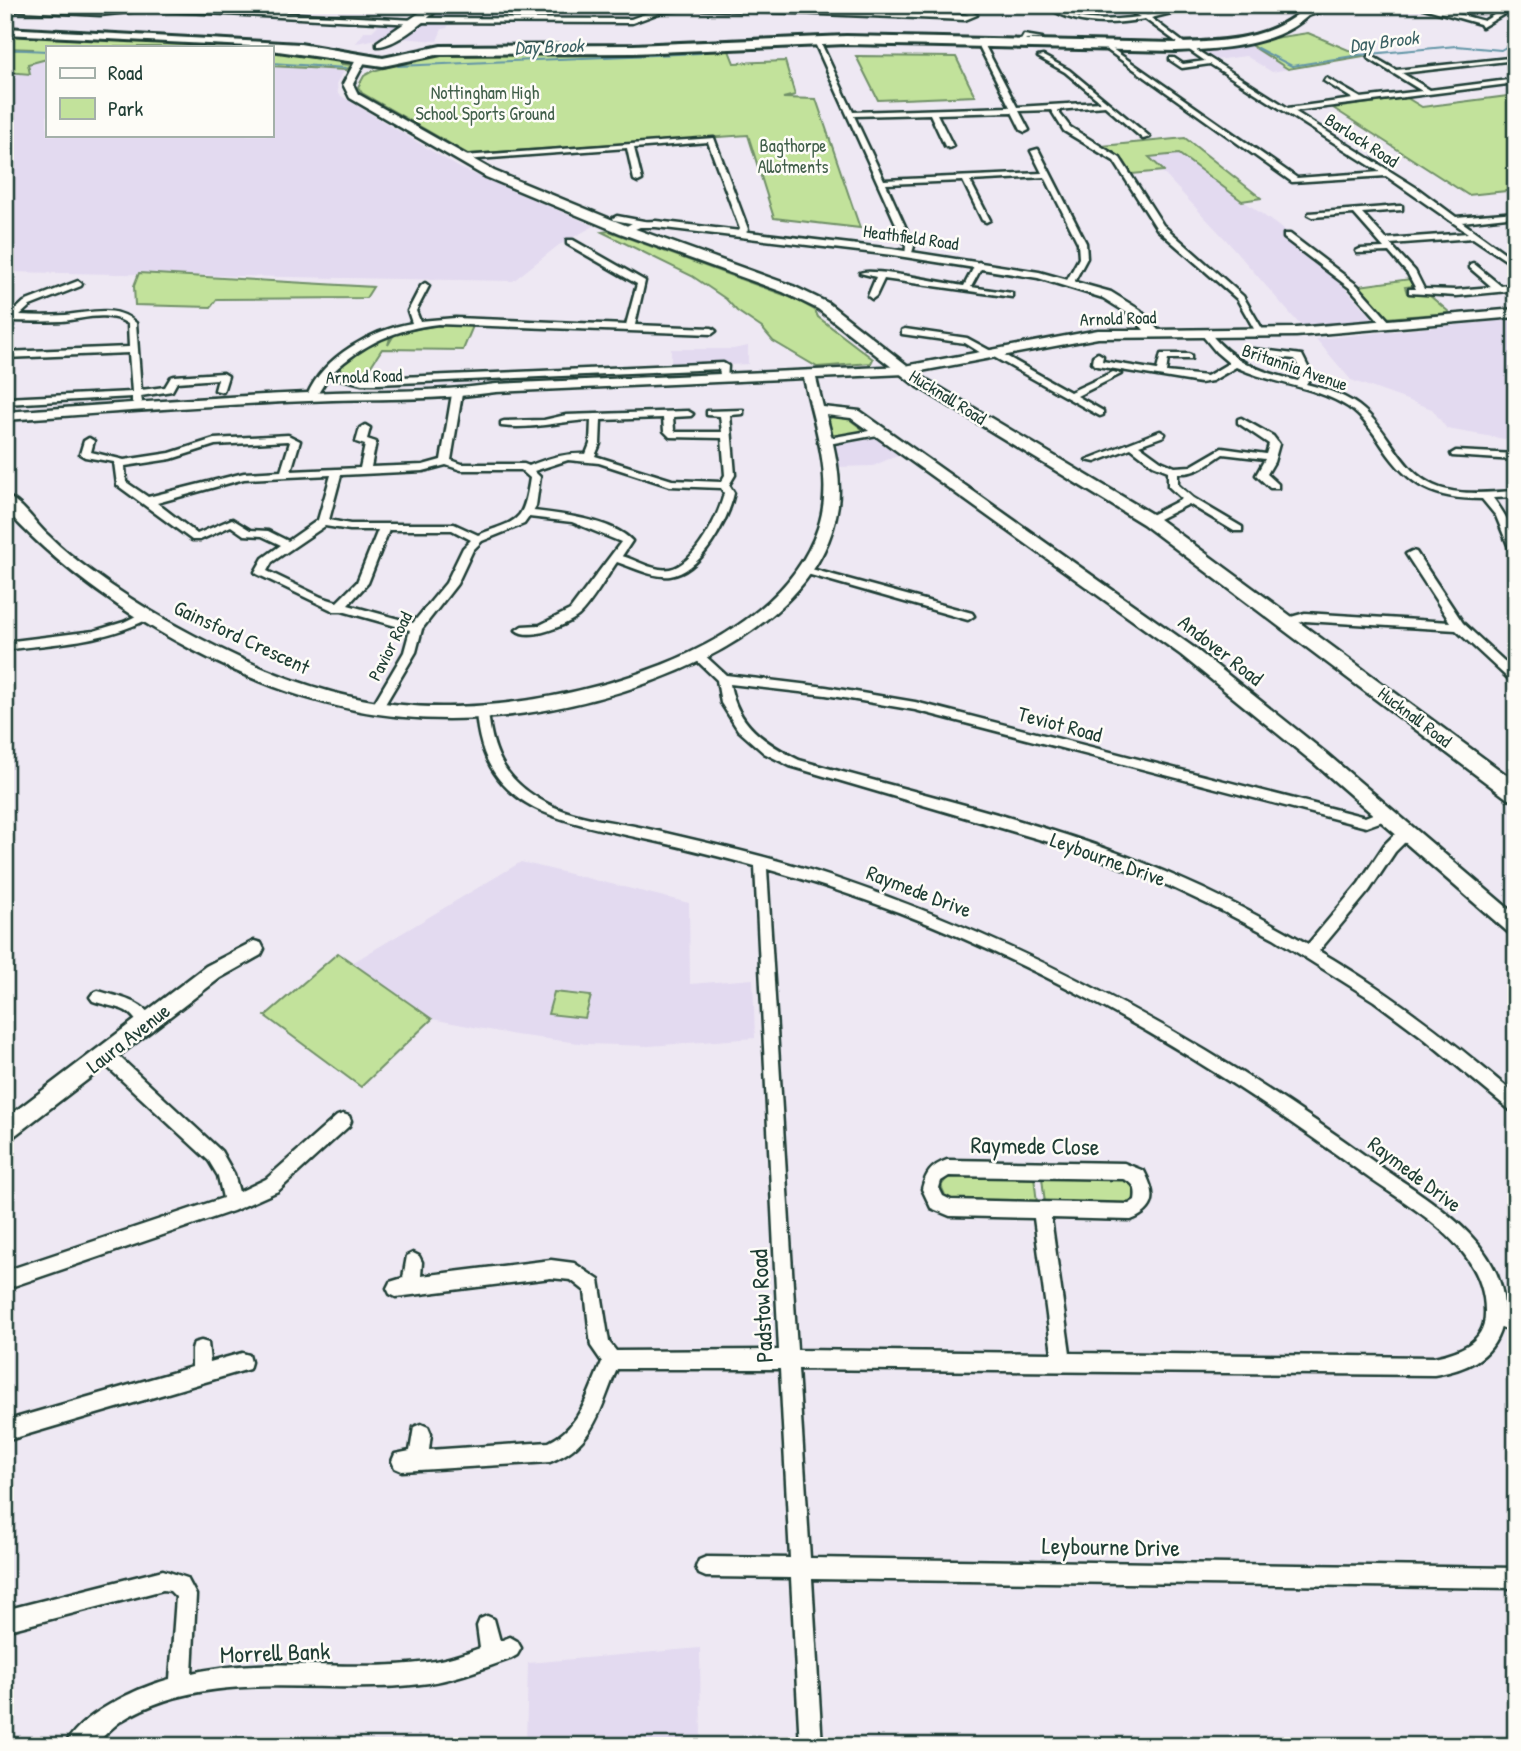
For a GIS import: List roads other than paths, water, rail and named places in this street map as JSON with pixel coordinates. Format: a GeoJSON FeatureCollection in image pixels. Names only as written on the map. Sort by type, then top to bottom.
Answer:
{"type":"FeatureCollection","features":[{"type":"Feature","properties":{"kind":"highway"},"geometry":{"type":"LineString","coordinates":[[362,54],[381,44],[441,50],[621,49],[817,41],[1185,46],[1266,29],[1309,8]]}},
{"type":"Feature","properties":{"kind":"highway"},"geometry":{"type":"LineString","coordinates":[[5,30],[267,46]]}},
{"type":"Feature","properties":{"kind":"highway"},"geometry":{"type":"LineString","coordinates":[[273,46],[362,54],[391,61],[407,48],[595,46],[879,37],[1185,46]]}},
{"type":"Feature","properties":{"kind":"main road"},"geometry":{"type":"LineString","coordinates":[[381,44],[414,24],[437,5]]}},
{"type":"Feature","properties":{"kind":"main road"},"geometry":{"type":"LineString","coordinates":[[407,48],[414,24]]}},
{"type":"Feature","properties":{"kind":"main road"},"geometry":{"type":"LineString","coordinates":[[352,76],[362,54]]}},
{"type":"Feature","properties":{"kind":"main road"},"geometry":{"type":"LineString","coordinates":[[352,76],[391,61]]}},
{"type":"Feature","properties":{"kind":"main road","name":"Hucknall Road"},"geometry":{"type":"LineString","coordinates":[[352,76],[348,88],[354,96],[490,174],[802,295],[837,316],[905,370],[1149,520],[1516,793]]}},
{"type":"Feature","properties":{"kind":"main road","name":"Heathfield Road"},"geometry":{"type":"LineString","coordinates":[[621,224],[646,224],[908,254],[1070,282],[1125,304],[1148,323],[1154,333]]}},
{"type":"Feature","properties":{"kind":"main road","name":"Arnold Road"},"geometry":{"type":"LineString","coordinates":[[5,416],[137,400],[457,394],[496,388],[905,370],[1098,334],[1260,332],[1516,313]]}},
{"type":"Feature","properties":{"kind":"main road","name":"Gainsford Crescent"},"geometry":{"type":"LineString","coordinates":[[5,500],[46,542],[100,585],[146,615],[254,671],[295,687],[377,708],[482,711],[540,705],[593,694],[646,677],[697,655],[757,618],[804,570],[819,543],[831,505],[830,476],[809,374]]}},
{"type":"Feature","properties":{"kind":"main road","name":"Andover Road"},"geometry":{"type":"LineString","coordinates":[[817,410],[848,412],[880,432],[1176,643],[1321,759],[1516,928]]}},
{"type":"Feature","properties":{"kind":"main road","name":"Laura Avenue"},"geometry":{"type":"LineString","coordinates":[[5,1133],[213,972],[254,948]]}},
{"type":"Feature","properties":{"kind":"street"},"geometry":{"type":"LineString","coordinates":[[211,12],[220,5]]}},
{"type":"Feature","properties":{"kind":"street"},"geometry":{"type":"LineString","coordinates":[[648,5],[661,10]]}},
{"type":"Feature","properties":{"kind":"street"},"geometry":{"type":"LineString","coordinates":[[698,8],[716,5]]}},
{"type":"Feature","properties":{"kind":"street"},"geometry":{"type":"LineString","coordinates":[[5,8],[100,13],[150,7],[414,24],[632,21],[661,10],[698,8],[965,18],[974,15],[954,5]]}},
{"type":"Feature","properties":{"kind":"street"},"geometry":{"type":"LineString","coordinates":[[1048,5],[1063,16],[1084,21],[1147,18],[1200,5]]}},
{"type":"Feature","properties":{"kind":"street","name":"Barlock Road"},"geometry":{"type":"LineString","coordinates":[[1122,5],[1147,18],[1185,46],[1384,174],[1414,190],[1513,261]]}},
{"type":"Feature","properties":{"kind":"street"},"geometry":{"type":"LineString","coordinates":[[1309,8],[1331,9],[1338,5]]}},
{"type":"Feature","properties":{"kind":"street"},"geometry":{"type":"LineString","coordinates":[[1416,5],[1483,24],[1515,5]]}},
{"type":"Feature","properties":{"kind":"street"},"geometry":{"type":"LineString","coordinates":[[628,29],[632,21]]}},
{"type":"Feature","properties":{"kind":"street"},"geometry":{"type":"LineString","coordinates":[[1022,41],[1024,37],[1039,38]]}},
{"type":"Feature","properties":{"kind":"street"},"geometry":{"type":"LineString","coordinates":[[817,41],[910,246],[908,254]]}},
{"type":"Feature","properties":{"kind":"street"},"geometry":{"type":"LineString","coordinates":[[980,42],[1025,130]]}},
{"type":"Feature","properties":{"kind":"street"},"geometry":{"type":"LineString","coordinates":[[1105,47],[1295,180],[1384,174]]}},
{"type":"Feature","properties":{"kind":"street"},"geometry":{"type":"LineString","coordinates":[[1497,53],[1516,63]]}},
{"type":"Feature","properties":{"kind":"street"},"geometry":{"type":"LineString","coordinates":[[1041,57],[1067,71],[1133,130],[1146,137]]}},
{"type":"Feature","properties":{"kind":"street"},"geometry":{"type":"LineString","coordinates":[[1370,57],[1429,92]]}},
{"type":"Feature","properties":{"kind":"street"},"geometry":{"type":"LineString","coordinates":[[1172,59],[1182,66],[1211,62]]}},
{"type":"Feature","properties":{"kind":"street"},"geometry":{"type":"LineString","coordinates":[[1395,72],[1507,59]]}},
{"type":"Feature","properties":{"kind":"street"},"geometry":{"type":"LineString","coordinates":[[1326,80],[1360,101]]}},
{"type":"Feature","properties":{"kind":"street"},"geometry":{"type":"LineString","coordinates":[[1285,110],[1516,81]]}},
{"type":"Feature","properties":{"kind":"street"},"geometry":{"type":"LineString","coordinates":[[850,114],[1053,109],[1107,104]]}},
{"type":"Feature","properties":{"kind":"street"},"geometry":{"type":"LineString","coordinates":[[1053,109],[1067,129],[1117,160],[1160,228],[1175,244],[1234,291],[1260,332]]}},
{"type":"Feature","properties":{"kind":"street"},"geometry":{"type":"LineString","coordinates":[[932,111],[949,146]]}},
{"type":"Feature","properties":{"kind":"street"},"geometry":{"type":"LineString","coordinates":[[464,159],[711,140],[744,229],[741,234]]}},
{"type":"Feature","properties":{"kind":"street"},"geometry":{"type":"LineString","coordinates":[[630,145],[638,180]]}},
{"type":"Feature","properties":{"kind":"street"},"geometry":{"type":"LineString","coordinates":[[1035,151],[1082,243],[1083,258],[1070,282]]}},
{"type":"Feature","properties":{"kind":"street"},"geometry":{"type":"LineString","coordinates":[[881,182],[1048,175]]}},
{"type":"Feature","properties":{"kind":"street"},"geometry":{"type":"LineString","coordinates":[[965,178],[986,220]]}},
{"type":"Feature","properties":{"kind":"street"},"geometry":{"type":"LineString","coordinates":[[1313,216],[1399,208]]}},
{"type":"Feature","properties":{"kind":"street"},"geometry":{"type":"LineString","coordinates":[[1356,212],[1412,273],[1416,291],[1455,293],[1508,288]]}},
{"type":"Feature","properties":{"kind":"street"},"geometry":{"type":"LineString","coordinates":[[1454,220],[1516,214]]}},
{"type":"Feature","properties":{"kind":"street"},"geometry":{"type":"LineString","coordinates":[[1382,242],[1475,235]]}},
{"type":"Feature","properties":{"kind":"street"},"geometry":{"type":"LineString","coordinates":[[1287,236],[1354,287],[1387,324]]}},
{"type":"Feature","properties":{"kind":"street"},"geometry":{"type":"LineString","coordinates":[[570,242],[642,283],[630,328]]}},
{"type":"Feature","properties":{"kind":"street"},"geometry":{"type":"LineString","coordinates":[[1360,252],[1389,250]]}},
{"type":"Feature","properties":{"kind":"street"},"geometry":{"type":"LineString","coordinates":[[967,287],[979,265]]}},
{"type":"Feature","properties":{"kind":"street"},"geometry":{"type":"LineString","coordinates":[[1474,269],[1498,288]]}},
{"type":"Feature","properties":{"kind":"street"},"geometry":{"type":"LineString","coordinates":[[864,273],[1009,295]]}},
{"type":"Feature","properties":{"kind":"street"},"geometry":{"type":"LineString","coordinates":[[872,296],[882,274]]}},
{"type":"Feature","properties":{"kind":"street"},"geometry":{"type":"LineString","coordinates":[[9,318],[27,304],[78,284]]}},
{"type":"Feature","properties":{"kind":"street"},"geometry":{"type":"LineString","coordinates":[[417,324],[412,311],[423,286]]}},
{"type":"Feature","properties":{"kind":"street"},"geometry":{"type":"LineString","coordinates":[[9,318],[115,314],[132,323],[137,400],[169,389],[174,379],[223,376],[220,390]]}},
{"type":"Feature","properties":{"kind":"street"},"geometry":{"type":"LineString","coordinates":[[312,396],[327,373],[360,343],[389,331],[417,324],[455,321],[705,329]]}},
{"type":"Feature","properties":{"kind":"street"},"geometry":{"type":"LineString","coordinates":[[905,332],[920,337],[967,341],[1100,413]]}},
{"type":"Feature","properties":{"kind":"street","name":"Britannia Avenue"},"geometry":{"type":"LineString","coordinates":[[1205,333],[1223,358],[1234,364],[1333,396],[1360,410],[1414,479],[1454,495],[1516,494]]}},
{"type":"Feature","properties":{"kind":"street"},"geometry":{"type":"LineString","coordinates":[[5,355],[135,350]]}},
{"type":"Feature","properties":{"kind":"street"},"geometry":{"type":"LineString","coordinates":[[1253,352],[1299,356],[1307,374],[1300,385]]}},
{"type":"Feature","properties":{"kind":"street"},"geometry":{"type":"LineString","coordinates":[[1098,356],[1097,363],[1205,380],[1234,364]]}},
{"type":"Feature","properties":{"kind":"street"},"geometry":{"type":"LineString","coordinates":[[1161,374],[1164,356],[1188,356]]}},
{"type":"Feature","properties":{"kind":"street","name":"Arnold Road"},"geometry":{"type":"LineString","coordinates":[[327,373],[362,381],[378,381],[723,366],[724,379]]}},
{"type":"Feature","properties":{"kind":"street"},"geometry":{"type":"LineString","coordinates":[[1070,396],[1116,374]]}},
{"type":"Feature","properties":{"kind":"street"},"geometry":{"type":"LineString","coordinates":[[446,463],[457,394]]}},
{"type":"Feature","properties":{"kind":"street","name":"Arnold Road"},"geometry":{"type":"LineString","coordinates":[[5,401],[137,400]]}},
{"type":"Feature","properties":{"kind":"street"},"geometry":{"type":"LineString","coordinates":[[724,485],[730,475],[725,412]]}},
{"type":"Feature","properties":{"kind":"street"},"geometry":{"type":"LineString","coordinates":[[710,413],[740,412]]}},
{"type":"Feature","properties":{"kind":"street"},"geometry":{"type":"LineString","coordinates":[[668,414],[669,431],[674,435],[727,435]]}},
{"type":"Feature","properties":{"kind":"street"},"geometry":{"type":"LineString","coordinates":[[504,425],[596,417],[688,414]]}},
{"type":"Feature","properties":{"kind":"street"},"geometry":{"type":"LineString","coordinates":[[590,456],[595,444],[596,417]]}},
{"type":"Feature","properties":{"kind":"street"},"geometry":{"type":"LineString","coordinates":[[1241,421],[1274,444],[1261,475],[1274,485]]}},
{"type":"Feature","properties":{"kind":"street"},"geometry":{"type":"LineString","coordinates":[[365,428],[361,442],[371,442],[365,470]]}},
{"type":"Feature","properties":{"kind":"street"},"geometry":{"type":"LineString","coordinates":[[823,442],[880,432]]}},
{"type":"Feature","properties":{"kind":"street"},"geometry":{"type":"LineString","coordinates":[[1091,460],[1160,434]]}},
{"type":"Feature","properties":{"kind":"street"},"geometry":{"type":"LineString","coordinates":[[121,463],[170,456],[214,442],[288,438],[295,441],[285,474]]}},
{"type":"Feature","properties":{"kind":"street"},"geometry":{"type":"LineString","coordinates":[[85,454],[89,441]]}},
{"type":"Feature","properties":{"kind":"street"},"geometry":{"type":"LineString","coordinates":[[1133,445],[1155,464],[1173,471],[1204,464],[1222,452],[1270,457]]}},
{"type":"Feature","properties":{"kind":"street"},"geometry":{"type":"LineString","coordinates":[[73,459],[85,454],[116,457],[121,463]]}},
{"type":"Feature","properties":{"kind":"street"},"geometry":{"type":"LineString","coordinates":[[1456,454],[1516,457]]}},
{"type":"Feature","properties":{"kind":"street"},"geometry":{"type":"LineString","coordinates":[[121,463],[118,479],[121,483],[142,500],[152,501],[223,479],[423,468],[446,463],[461,467],[512,465],[530,469],[558,458],[590,456],[675,484],[724,485]]}},
{"type":"Feature","properties":{"kind":"street"},"geometry":{"type":"LineString","coordinates":[[323,522],[350,527],[454,527],[478,539],[513,527],[527,514],[536,483],[530,469]]}},
{"type":"Feature","properties":{"kind":"street"},"geometry":{"type":"LineString","coordinates":[[1173,471],[1173,486],[1189,500],[1238,529]]}},
{"type":"Feature","properties":{"kind":"street"},"geometry":{"type":"LineString","coordinates":[[337,472],[328,514],[323,522],[263,563],[261,572],[264,576],[338,608],[416,628]]}},
{"type":"Feature","properties":{"kind":"street"},"geometry":{"type":"LineString","coordinates":[[616,558],[663,572],[678,569],[701,548],[718,525],[730,495],[724,485]]}},
{"type":"Feature","properties":{"kind":"street"},"geometry":{"type":"LineString","coordinates":[[1485,495],[1501,516],[1515,550]]}},
{"type":"Feature","properties":{"kind":"street"},"geometry":{"type":"LineString","coordinates":[[1149,520],[1189,500]]}},
{"type":"Feature","properties":{"kind":"street"},"geometry":{"type":"LineString","coordinates":[[152,501],[150,505],[196,538],[232,522],[248,533],[264,533],[289,545]]}},
{"type":"Feature","properties":{"kind":"street"},"geometry":{"type":"LineString","coordinates":[[522,630],[544,633],[582,606],[626,544],[621,536],[575,519],[527,514]]}},
{"type":"Feature","properties":{"kind":"street"},"geometry":{"type":"LineString","coordinates":[[338,608],[362,583],[385,527]]}},
{"type":"Feature","properties":{"kind":"street","name":"Pavior Road"},"geometry":{"type":"LineString","coordinates":[[377,708],[410,652],[416,628],[452,584],[464,554],[478,539]]}},
{"type":"Feature","properties":{"kind":"street"},"geometry":{"type":"LineString","coordinates":[[1412,554],[1459,626],[1516,679]]}},
{"type":"Feature","properties":{"kind":"street"},"geometry":{"type":"LineString","coordinates":[[804,570],[968,616]]}},
{"type":"Feature","properties":{"kind":"street"},"geometry":{"type":"LineString","coordinates":[[5,646],[85,639],[120,629],[146,615]]}},
{"type":"Feature","properties":{"kind":"street"},"geometry":{"type":"LineString","coordinates":[[1288,622],[1305,617],[1459,626]]}},
{"type":"Feature","properties":{"kind":"street"},"geometry":{"type":"LineString","coordinates":[[697,655],[723,679]]}},
{"type":"Feature","properties":{"kind":"street","name":"Teviot Road"},"geometry":{"type":"LineString","coordinates":[[723,679],[826,691],[915,706],[1366,822],[1383,814]]}},
{"type":"Feature","properties":{"kind":"street","name":"Leybourne Drive"},"geometry":{"type":"LineString","coordinates":[[723,679],[727,703],[742,727],[769,750],[795,763],[1123,861],[1186,888],[1308,954],[1415,1023],[1516,1105]]}},
{"type":"Feature","properties":{"kind":"street","name":"Raymede Drive"},"geometry":{"type":"LineString","coordinates":[[482,711],[482,737],[489,757],[512,786],[545,808],[568,817],[763,863],[908,910],[1026,958],[1126,1010],[1230,1071],[1345,1149],[1453,1231],[1483,1266],[1494,1299],[1495,1316]]}},
{"type":"Feature","properties":{"kind":"street"},"geometry":{"type":"LineString","coordinates":[[1308,954],[1364,887],[1390,848],[1408,836]]}},
{"type":"Feature","properties":{"kind":"street","name":"Padstow Road"},"geometry":{"type":"LineString","coordinates":[[763,863],[760,869],[811,1746]]}},
{"type":"Feature","properties":{"kind":"street"},"geometry":{"type":"LineString","coordinates":[[98,997],[130,1006],[148,1022]]}},
{"type":"Feature","properties":{"kind":"street"},"geometry":{"type":"LineString","coordinates":[[106,1055],[215,1156],[226,1174],[233,1203]]}},
{"type":"Feature","properties":{"kind":"street"},"geometry":{"type":"LineString","coordinates":[[5,1280],[233,1203],[272,1185],[343,1121]]}},
{"type":"Feature","properties":{"kind":"street","name":"Raymede Close"},"geometry":{"type":"LineString","coordinates":[[947,1168],[1124,1171],[1138,1177],[1145,1190],[1143,1204],[1131,1212],[1041,1210],[950,1208],[937,1202],[930,1189],[934,1176],[947,1168]]}},
{"type":"Feature","properties":{"kind":"street"},"geometry":{"type":"LineString","coordinates":[[1041,1210],[1062,1362]]}},
{"type":"Feature","properties":{"kind":"street"},"geometry":{"type":"LineString","coordinates":[[413,1262],[404,1287],[551,1269],[574,1272],[593,1286],[600,1346],[612,1360]]}},
{"type":"Feature","properties":{"kind":"street"},"geometry":{"type":"LineString","coordinates":[[612,1360],[645,1358],[1454,1365],[1472,1357],[1483,1348],[1491,1333],[1495,1316],[1516,1324]]}},
{"type":"Feature","properties":{"kind":"street"},"geometry":{"type":"LineString","coordinates":[[201,1350],[201,1374]]}},
{"type":"Feature","properties":{"kind":"street"},"geometry":{"type":"LineString","coordinates":[[421,1434],[410,1461],[550,1452],[564,1447],[585,1427],[612,1360]]}},
{"type":"Feature","properties":{"kind":"street"},"geometry":{"type":"LineString","coordinates":[[5,1431],[243,1362]]}},
{"type":"Feature","properties":{"kind":"street","name":"Leybourne Drive"},"geometry":{"type":"LineString","coordinates":[[706,1567],[1516,1578]]}},
{"type":"Feature","properties":{"kind":"street"},"geometry":{"type":"LineString","coordinates":[[5,1621],[163,1580],[173,1581],[182,1586],[186,1595],[180,1685]]}},
{"type":"Feature","properties":{"kind":"street","name":"Morrell Bank"},"geometry":{"type":"LineString","coordinates":[[76,1746],[114,1714],[180,1685],[232,1676],[429,1672],[501,1651],[487,1626]]}},
{"type":"Feature","properties":{"kind":"waterway","name":"Day Brook"},"geometry":{"type":"LineString","coordinates":[[1257,48],[1292,66],[1359,55],[1456,46],[1501,50],[1516,41]]}},
{"type":"Feature","properties":{"kind":"waterway","name":"Day Brook"},"geometry":{"type":"LineString","coordinates":[[5,49],[46,51]]}},
{"type":"Feature","properties":{"kind":"waterway","name":"Day Brook"},"geometry":{"type":"LineString","coordinates":[[398,66],[701,53]]}},
{"type":"Feature","properties":{"kind":"waterway","name":"Day Brook"},"geometry":{"type":"LineString","coordinates":[[273,63],[346,68]]}},
{"type":"Feature","properties":{"kind":"park label","name":"Nottingham High School Sports Ground"},"geometry":{"type":"Point","coordinates":[485,102]}},
{"type":"Feature","properties":{"kind":"park label","name":"Bagthorpe Allotments"},"geometry":{"type":"Point","coordinates":[793,155]}}]}
